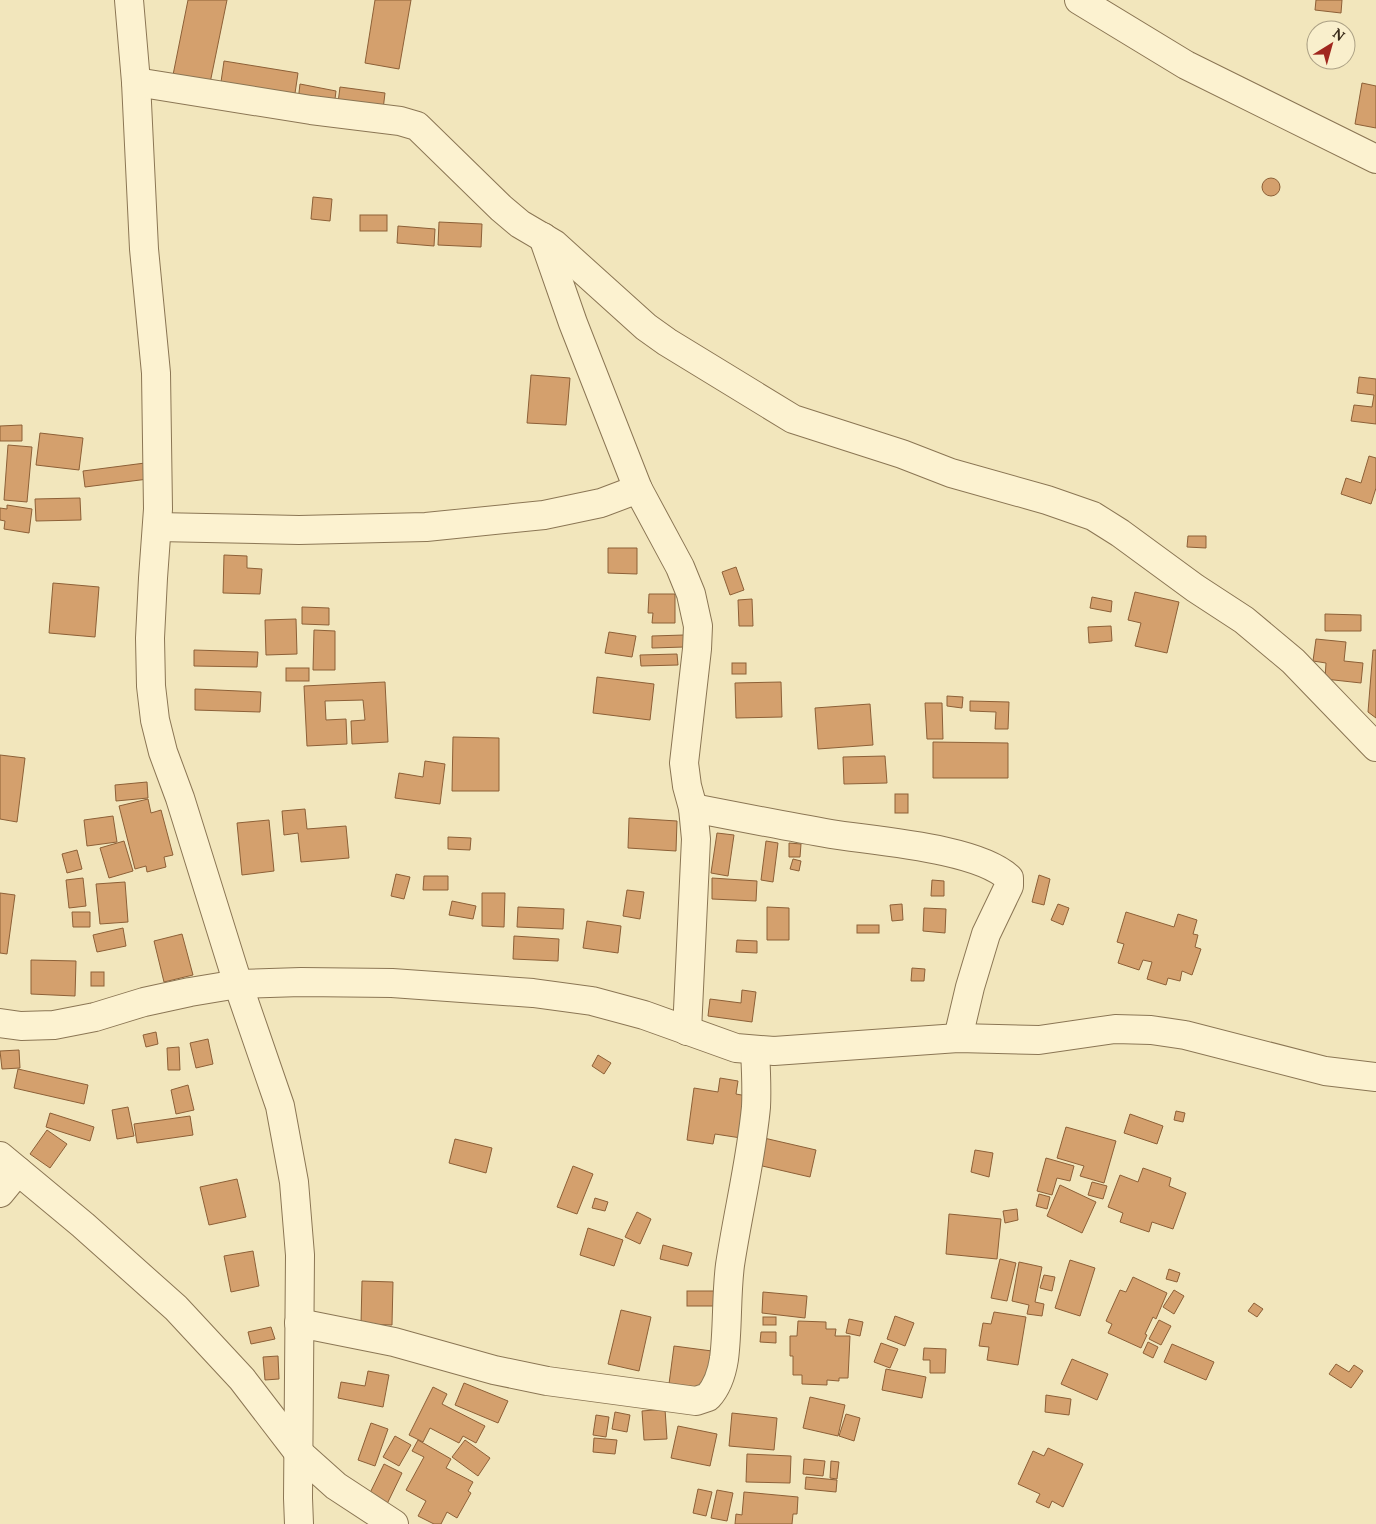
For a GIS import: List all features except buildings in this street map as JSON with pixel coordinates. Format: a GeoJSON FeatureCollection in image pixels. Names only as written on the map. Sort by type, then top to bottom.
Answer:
{"type":"FeatureCollection","features":[{"type":"Feature","properties":{"kind":"street"},"geometry":{"type":"LineString","coordinates":[[129,0],[136,82],[144,249],[156,373],[158,509],[150,638],[151,686],[155,720],[163,752],[180,798],[238,984],[280,1106],[294,1182],[300,1256],[299,1524]]}},
{"type":"Feature","properties":{"kind":"street"},"geometry":{"type":"LineString","coordinates":[[1079,0],[1186,65],[1376,158]]}},
{"type":"Feature","properties":{"kind":"street"},"geometry":{"type":"LineString","coordinates":[[136,82],[311,110],[400,121],[417,126],[512,218],[566,254],[646,327],[715,373],[793,419],[902,454],[951,473],[1047,500],[1093,516],[1128,538],[1195,588],[1244,620],[1293,661],[1376,747]]}},
{"type":"Feature","properties":{"kind":"street"},"geometry":{"type":"LineString","coordinates":[[543,237],[573,323],[638,489],[684,576],[691,594],[698,626],[684,763],[687,786],[693,808],[696,839],[687,1031]]}},
{"type":"Feature","properties":{"kind":"street"},"geometry":{"type":"LineString","coordinates":[[157,527],[300,530],[426,527],[544,515],[600,503],[638,489]]}},
{"type":"Feature","properties":{"kind":"street"},"geometry":{"type":"LineString","coordinates":[[693,808],[793,827],[926,848],[962,856],[1004,872],[1009,878],[1010,886],[986,934],[970,987],[958,1038]]}},
{"type":"Feature","properties":{"kind":"street"},"geometry":{"type":"LineString","coordinates":[[0,1023],[22,1026],[54,1025],[95,1017],[144,1002],[238,984],[301,982],[384,983],[533,993],[592,1001],[616,1006],[736,1048],[755,1050],[774,1051],[958,1038],[1039,1040],[1115,1029],[1151,1030],[1185,1035],[1325,1071],[1376,1077]]}},
{"type":"Feature","properties":{"kind":"street"},"geometry":{"type":"LineString","coordinates":[[299,1323],[394,1342],[494,1370],[547,1381],[696,1401],[708,1397],[718,1381],[724,1360],[730,1265],[756,1107],[755,1050]]}},
{"type":"Feature","properties":{"kind":"street"},"geometry":{"type":"LineString","coordinates":[[0,1193],[9,1164],[83,1225],[176,1308],[242,1379],[298,1452],[336,1486],[394,1524]]}}]}
